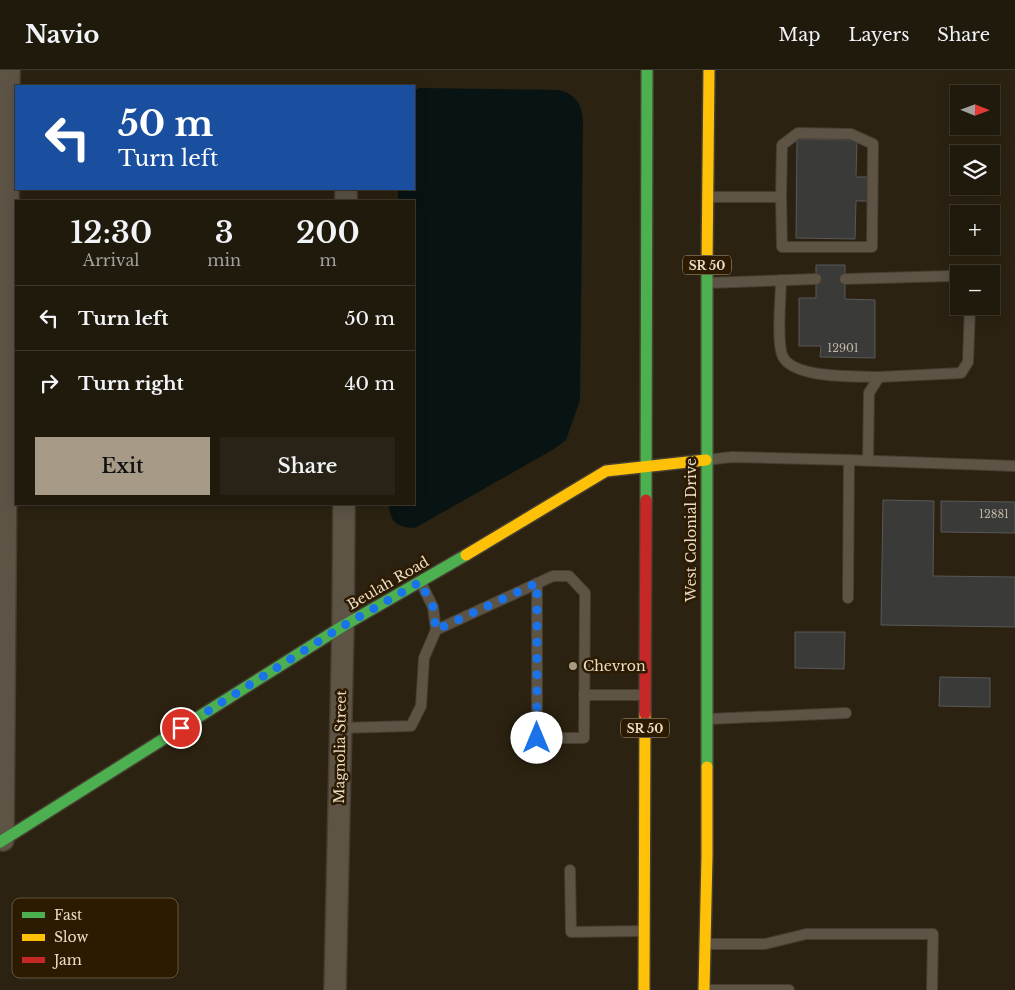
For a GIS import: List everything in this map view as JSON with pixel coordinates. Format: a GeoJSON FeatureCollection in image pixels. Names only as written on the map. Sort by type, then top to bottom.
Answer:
{"type":"FeatureCollection","features":[{"type":"Feature","properties":{"kind":"main road","name":"SR 50"},"geometry":{"type":"LineString","coordinates":[[644,990],[646,70]]}},
{"type":"Feature","properties":{"kind":"main road","name":"West Colonial Drive"},"geometry":{"type":"LineString","coordinates":[[704,990],[707,719],[706,460],[709,70]]}},
{"type":"Feature","properties":{"kind":"main road","name":"Beulah Road"},"geometry":{"type":"LineString","coordinates":[[1,841],[343,626],[606,471],[706,460]]}},
{"type":"Feature","properties":{"kind":"street"},"geometry":{"type":"LineString","coordinates":[[1,841],[8,438],[9,70]]}},
{"type":"Feature","properties":{"kind":"street","name":"Magnolia Street"},"geometry":{"type":"LineString","coordinates":[[335,990],[344,505]]}},
{"type":"Feature","properties":{"kind":"lane"},"geometry":{"type":"LineString","coordinates":[[798,133],[851,134],[873,144],[872,247],[782,247],[782,197],[782,145],[798,133]]}},
{"type":"Feature","properties":{"kind":"lane"},"geometry":{"type":"LineString","coordinates":[[708,197],[782,197]]}},
{"type":"Feature","properties":{"kind":"lane"},"geometry":{"type":"LineString","coordinates":[[845,279],[950,276]]}},
{"type":"Feature","properties":{"kind":"lane"},"geometry":{"type":"LineString","coordinates":[[707,283],[816,279]]}},
{"type":"Feature","properties":{"kind":"lane"},"geometry":{"type":"LineString","coordinates":[[781,280],[779,334],[783,357],[796,369],[821,374],[879,377],[961,373],[968,362],[970,315]]}},
{"type":"Feature","properties":{"kind":"lane"},"geometry":{"type":"LineString","coordinates":[[868,460],[869,393],[879,377]]}},
{"type":"Feature","properties":{"kind":"lane"},"geometry":{"type":"LineString","coordinates":[[706,460],[732,458],[868,460],[1015,466]]}},
{"type":"Feature","properties":{"kind":"lane"},"geometry":{"type":"LineString","coordinates":[[848,598],[849,460]]}},
{"type":"Feature","properties":{"kind":"lane"},"geometry":{"type":"LineString","coordinates":[[436,630],[537,583],[553,576],[569,576],[585,593],[584,738],[537,738],[537,583]]}},
{"type":"Feature","properties":{"kind":"lane"},"geometry":{"type":"LineString","coordinates":[[340,728],[411,726],[422,706],[424,658],[436,630],[433,607],[420,582]]}},
{"type":"Feature","properties":{"kind":"lane"},"geometry":{"type":"LineString","coordinates":[[584,696],[645,695]]}},
{"type":"Feature","properties":{"kind":"lane"},"geometry":{"type":"LineString","coordinates":[[707,719],[846,713]]}},
{"type":"Feature","properties":{"kind":"lane"},"geometry":{"type":"LineString","coordinates":[[570,870],[571,932],[644,931]]}},
{"type":"Feature","properties":{"kind":"lane"},"geometry":{"type":"LineString","coordinates":[[705,944],[765,944],[806,934],[933,934],[932,990]]}},
{"type":"Feature","properties":{"kind":"lane"},"geometry":{"type":"LineString","coordinates":[[704,990],[789,990]]}},
{"type":"Feature","properties":{"kind":"shaded area"},"geometry":{"type":"Polygon","coordinates":[[[419,88],[559,90],[574,97],[581,110],[583,121],[580,400],[566,440],[554,449],[415,528],[396,523],[391,516],[389,505],[415,505],[415,200],[398,200],[398,190],[415,190],[415,90],[419,88]]]}},
{"type":"Feature","properties":{"kind":"building"},"geometry":{"type":"Polygon","coordinates":[[[797,139],[857,140],[856,177],[868,177],[868,201],[856,201],[855,239],[796,238],[797,139]]]}},
{"type":"Feature","properties":{"kind":"building"},"geometry":{"type":"Polygon","coordinates":[[[816,265],[845,265],[845,299],[875,300],[875,358],[820,357],[821,346],[799,346],[799,298],[816,298],[816,265]]]}},
{"type":"Feature","properties":{"kind":"building"},"geometry":{"type":"Polygon","coordinates":[[[883,500],[934,501],[933,576],[1015,577],[1015,627],[881,625],[883,500]]]}},
{"type":"Feature","properties":{"kind":"building"},"geometry":{"type":"Polygon","coordinates":[[[941,501],[1015,502],[1015,533],[941,532],[941,501]]]}},
{"type":"Feature","properties":{"kind":"building"},"geometry":{"type":"Polygon","coordinates":[[[795,632],[845,632],[844,669],[795,668],[795,632]]]}},
{"type":"Feature","properties":{"kind":"building"},"geometry":{"type":"Polygon","coordinates":[[[940,677],[990,678],[990,707],[939,706],[940,677]]]}},
{"type":"Feature","properties":{"kind":"traffic: fast"},"geometry":{"type":"LineString","coordinates":[[646,500],[647,70]]}},
{"type":"Feature","properties":{"kind":"traffic: fast"},"geometry":{"type":"LineString","coordinates":[[707,266],[707,767]]}},
{"type":"Feature","properties":{"kind":"traffic: fast"},"geometry":{"type":"LineString","coordinates":[[0,842],[343,626],[466,555]]}},
{"type":"Feature","properties":{"kind":"traffic: slow"},"geometry":{"type":"LineString","coordinates":[[707,266],[709,70]]}},
{"type":"Feature","properties":{"kind":"traffic: slow"},"geometry":{"type":"LineString","coordinates":[[466,555],[606,471],[706,460]]}},
{"type":"Feature","properties":{"kind":"traffic: slow"},"geometry":{"type":"LineString","coordinates":[[644,990],[645,714]]}},
{"type":"Feature","properties":{"kind":"traffic: slow"},"geometry":{"type":"LineString","coordinates":[[704,990],[707,767]]}},
{"type":"Feature","properties":{"kind":"traffic: jam"},"geometry":{"type":"LineString","coordinates":[[645,714],[646,500]]}},
{"type":"Feature","properties":{"kind":"place","name":"Chevron"},"geometry":{"type":"Point","coordinates":[573,666]}},
{"type":"Feature","properties":{"kind":"route"},"geometry":{"type":"LineString","coordinates":[[181,728],[343,626],[420,582],[433,607],[436,630],[537,583],[537,738]]}}]}
